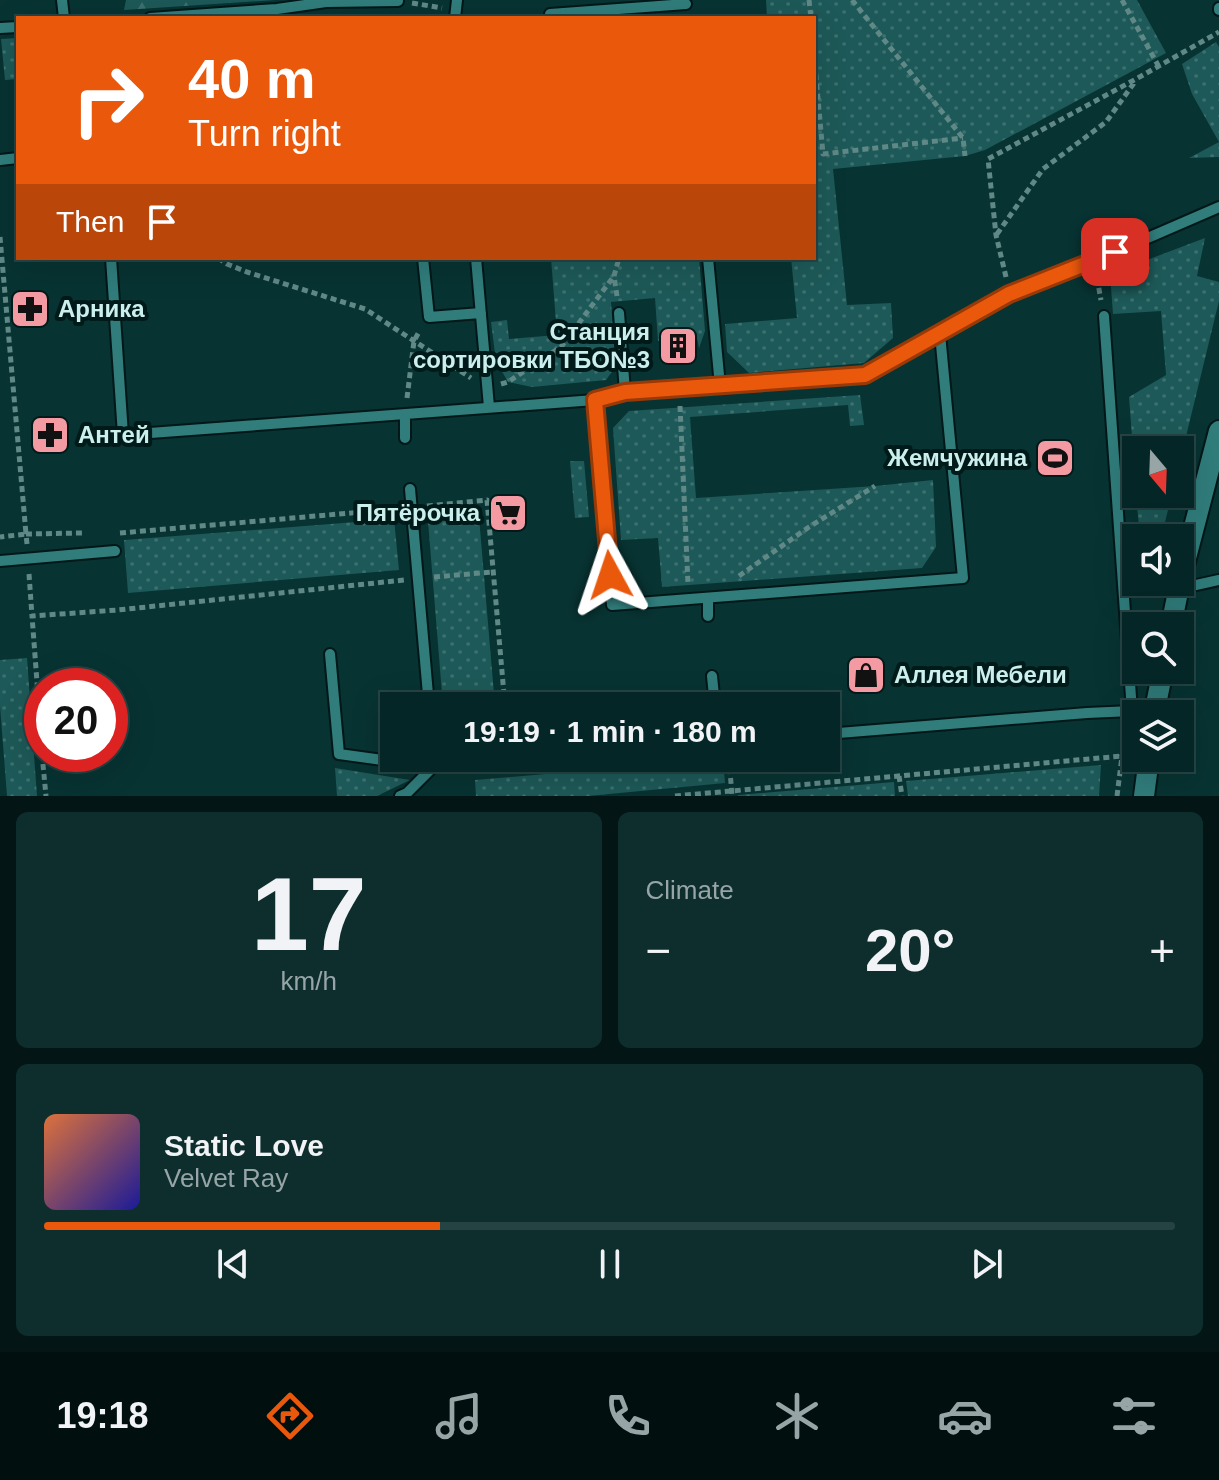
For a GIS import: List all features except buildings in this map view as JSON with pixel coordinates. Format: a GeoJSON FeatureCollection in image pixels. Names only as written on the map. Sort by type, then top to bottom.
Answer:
{"type":"FeatureCollection","features":[{"type":"Feature","properties":{"kind":"street"},"geometry":{"type":"LineString","coordinates":[[1194,527],[1219,431]]}},
{"type":"Feature","properties":{"kind":"street"},"geometry":{"type":"LineString","coordinates":[[1144,796],[1147,772]]}},
{"type":"Feature","properties":{"kind":"lane"},"geometry":{"type":"LineString","coordinates":[[178,16],[277,9],[326,1],[398,1]]}},
{"type":"Feature","properties":{"kind":"lane"},"geometry":{"type":"LineString","coordinates":[[550,14],[686,2]]}},
{"type":"Feature","properties":{"kind":"lane"},"geometry":{"type":"LineString","coordinates":[[111,260],[123,435],[595,400],[625,392],[865,375],[1009,294],[1219,207]]}},
{"type":"Feature","properties":{"kind":"lane"},"geometry":{"type":"LineString","coordinates":[[423,260],[429,317],[481,313]]}},
{"type":"Feature","properties":{"kind":"lane"},"geometry":{"type":"LineString","coordinates":[[476,260],[489,407]]}},
{"type":"Feature","properties":{"kind":"lane"},"geometry":{"type":"LineString","coordinates":[[708,260],[720,386]]}},
{"type":"Feature","properties":{"kind":"lane"},"geometry":{"type":"LineString","coordinates":[[619,313],[625,392]]}},
{"type":"Feature","properties":{"kind":"lane"},"geometry":{"type":"LineString","coordinates":[[1104,316],[1131,700]]}},
{"type":"Feature","properties":{"kind":"lane"},"geometry":{"type":"LineString","coordinates":[[595,400],[612,605],[963,578],[940,334]]}},
{"type":"Feature","properties":{"kind":"lane"},"geometry":{"type":"LineString","coordinates":[[405,415],[405,438]]}},
{"type":"Feature","properties":{"kind":"lane"},"geometry":{"type":"LineString","coordinates":[[410,489],[428,692]]}},
{"type":"Feature","properties":{"kind":"lane"},"geometry":{"type":"LineString","coordinates":[[0,561],[115,551]]}},
{"type":"Feature","properties":{"kind":"lane"},"geometry":{"type":"LineString","coordinates":[[1194,582],[1219,580]]}},
{"type":"Feature","properties":{"kind":"lane"},"geometry":{"type":"LineString","coordinates":[[708,598],[708,616]]}},
{"type":"Feature","properties":{"kind":"lane"},"geometry":{"type":"LineString","coordinates":[[330,654],[339,754],[380,757]]}},
{"type":"Feature","properties":{"kind":"lane"},"geometry":{"type":"LineString","coordinates":[[712,676],[714,692]]}},
{"type":"Feature","properties":{"kind":"lane"},"geometry":{"type":"LineString","coordinates":[[840,733],[1122,711]]}},
{"type":"Feature","properties":{"kind":"lane"},"geometry":{"type":"LineString","coordinates":[[400,796],[407,793],[425,772]]}},
{"type":"Feature","properties":{"kind":"path"},"geometry":{"type":"LineString","coordinates":[[852,0],[963,138],[965,156]]}},
{"type":"Feature","properties":{"kind":"path"},"geometry":{"type":"LineString","coordinates":[[1122,0],[1159,67]]}},
{"type":"Feature","properties":{"kind":"path"},"geometry":{"type":"LineString","coordinates":[[398,1],[455,9]]}},
{"type":"Feature","properties":{"kind":"path"},"geometry":{"type":"LineString","coordinates":[[1009,294],[996,235],[988,159],[1219,32]]}},
{"type":"Feature","properties":{"kind":"path"},"geometry":{"type":"LineString","coordinates":[[816,76],[823,154],[963,138]]}},
{"type":"Feature","properties":{"kind":"path"},"geometry":{"type":"LineString","coordinates":[[996,235],[1043,169],[1106,122],[1136,79]]}},
{"type":"Feature","properties":{"kind":"path"},"geometry":{"type":"LineString","coordinates":[[0,237],[26,534],[0,537]]}},
{"type":"Feature","properties":{"kind":"path"},"geometry":{"type":"LineString","coordinates":[[221,260],[247,272],[365,309],[486,388],[508,382],[561,347],[614,276],[618,260]]}},
{"type":"Feature","properties":{"kind":"path"},"geometry":{"type":"LineString","coordinates":[[614,276],[619,313]]}},
{"type":"Feature","properties":{"kind":"path"},"geometry":{"type":"LineString","coordinates":[[405,415],[414,341],[429,317]]}},
{"type":"Feature","properties":{"kind":"path"},"geometry":{"type":"LineString","coordinates":[[679,389],[688,600]]}},
{"type":"Feature","properties":{"kind":"path"},"geometry":{"type":"LineString","coordinates":[[731,582],[809,527],[875,486]]}},
{"type":"Feature","properties":{"kind":"path"},"geometry":{"type":"LineString","coordinates":[[115,533],[487,500],[504,692]]}},
{"type":"Feature","properties":{"kind":"path"},"geometry":{"type":"LineString","coordinates":[[36,668],[32,616],[492,572]]}},
{"type":"Feature","properties":{"kind":"path"},"geometry":{"type":"LineString","coordinates":[[675,796],[1122,756],[1117,796]]}},
{"type":"Feature","properties":{"kind":"path"},"geometry":{"type":"LineString","coordinates":[[44,772],[46,796]]}},
{"type":"Feature","properties":{"kind":"path"},"geometry":{"type":"LineString","coordinates":[[730,772],[732,793]]}},
{"type":"Feature","properties":{"kind":"path"},"geometry":{"type":"LineString","coordinates":[[899,776],[902,796]]}},
{"type":"Feature","properties":{"kind":"green space"},"geometry":{"type":"Polygon","coordinates":[[[126,0],[275,0],[124,10],[126,0]]]}},
{"type":"Feature","properties":{"kind":"green space"},"geometry":{"type":"Polygon","coordinates":[[[766,0],[1137,0],[1166,53],[985,150],[965,156],[833,169],[847,305],[891,303],[893,338],[864,363],[749,373],[727,352],[725,324],[797,318],[791,260],[816,260],[816,16],[767,16],[766,0]]]}},
{"type":"Feature","properties":{"kind":"green space"},"geometry":{"type":"Polygon","coordinates":[[[16,38],[16,79],[5,80],[1,39],[16,38]]]}},
{"type":"Feature","properties":{"kind":"green space"},"geometry":{"type":"Polygon","coordinates":[[[1216,42],[1219,47],[1219,142],[1192,94],[1182,64],[1216,42]]]}},
{"type":"Feature","properties":{"kind":"green space"},"geometry":{"type":"Polygon","coordinates":[[[1219,142],[1219,157],[1189,158],[1219,142]]]}},
{"type":"Feature","properties":{"kind":"green space"},"geometry":{"type":"Polygon","coordinates":[[[1205,238],[1197,276],[1219,282],[1219,301],[1186,436],[1132,436],[1129,397],[1166,375],[1161,311],[1113,314],[1110,274],[1205,238]]]}},
{"type":"Feature","properties":{"kind":"green space"},"geometry":{"type":"Polygon","coordinates":[[[551,260],[699,260],[705,331],[699,348],[697,338],[658,341],[655,298],[611,302],[616,366],[606,380],[532,387],[508,382],[496,361],[491,322],[507,320],[509,339],[557,335],[551,260]]]}},
{"type":"Feature","properties":{"kind":"green space"},"geometry":{"type":"Polygon","coordinates":[[[860,395],[864,425],[850,426],[848,405],[690,417],[696,498],[933,480],[936,547],[922,568],[662,587],[658,538],[621,540],[613,428],[629,411],[860,395]]]}},
{"type":"Feature","properties":{"kind":"green space"},"geometry":{"type":"Polygon","coordinates":[[[570,461],[584,461],[589,517],[575,518],[570,461]]]}},
{"type":"Feature","properties":{"kind":"green space"},"geometry":{"type":"Polygon","coordinates":[[[1137,508],[1168,508],[1164,524],[1139,524],[1137,508]]]}},
{"type":"Feature","properties":{"kind":"green space"},"geometry":{"type":"Polygon","coordinates":[[[479,517],[494,692],[442,692],[428,521],[479,517]]]}},
{"type":"Feature","properties":{"kind":"green space"},"geometry":{"type":"Polygon","coordinates":[[[394,519],[399,570],[128,593],[124,540],[394,519]]]}},
{"type":"Feature","properties":{"kind":"green space"},"geometry":{"type":"Polygon","coordinates":[[[27,658],[28,668],[24,668],[24,772],[35,772],[37,796],[7,796],[0,660],[27,658]]]}},
{"type":"Feature","properties":{"kind":"green space"},"geometry":{"type":"Polygon","coordinates":[[[1101,765],[1099,796],[908,796],[906,781],[1101,765]]]}},
{"type":"Feature","properties":{"kind":"green space"},"geometry":{"type":"Polygon","coordinates":[[[335,768],[410,780],[377,796],[337,796],[335,768]]]}},
{"type":"Feature","properties":{"kind":"green space"},"geometry":{"type":"Polygon","coordinates":[[[569,772],[724,772],[725,783],[588,796],[476,796],[475,780],[569,772]]]}},
{"type":"Feature","properties":{"kind":"green space"},"geometry":{"type":"Polygon","coordinates":[[[894,782],[895,796],[738,796],[738,795],[894,782]]]}},
{"type":"Feature","properties":{"kind":"place","name":"Арника"},"geometry":{"type":"Point","coordinates":[30,309]}},
{"type":"Feature","properties":{"kind":"place","name":"Станция сортировки ТБО№3"},"geometry":{"type":"Point","coordinates":[678,346]}},
{"type":"Feature","properties":{"kind":"place","name":"Антей"},"geometry":{"type":"Point","coordinates":[50,435]}},
{"type":"Feature","properties":{"kind":"place","name":"Жемчужина"},"geometry":{"type":"Point","coordinates":[1055,458]}},
{"type":"Feature","properties":{"kind":"place","name":"Пятёрочка"},"geometry":{"type":"Point","coordinates":[508,513]}},
{"type":"Feature","properties":{"kind":"place","name":"Аллея Мебели"},"geometry":{"type":"Point","coordinates":[866,675]}},
{"type":"Feature","properties":{"kind":"route"},"geometry":{"type":"LineString","coordinates":[[610,575],[595,400],[625,392],[865,375],[1009,294],[1115,252]]}}]}
